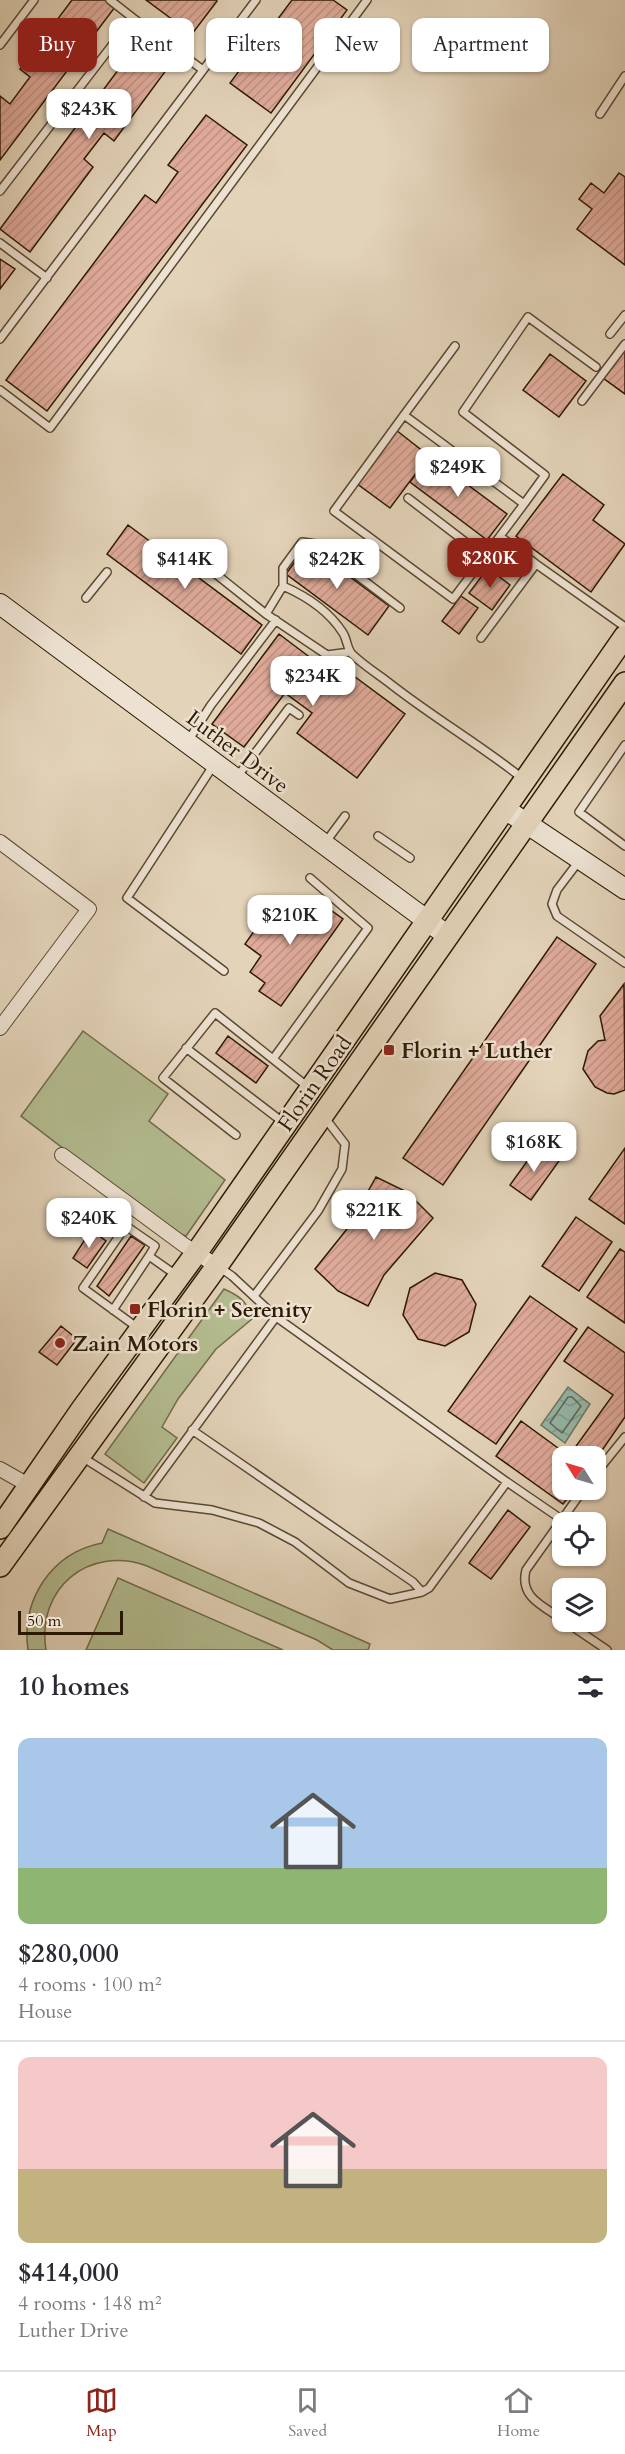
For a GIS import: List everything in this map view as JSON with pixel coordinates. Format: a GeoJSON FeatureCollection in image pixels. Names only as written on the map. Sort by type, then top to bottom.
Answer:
{"type":"FeatureCollection","features":[{"type":"Feature","properties":{"kind":"main road","name":"Florin Road"},"geometry":{"type":"LineString","coordinates":[[0,1528],[196,1252],[625,636]]}},
{"type":"Feature","properties":{"kind":"main road","name":"Florin Road"},"geometry":{"type":"LineString","coordinates":[[0,1566],[217,1266],[625,683]]}},
{"type":"Feature","properties":{"kind":"main road"},"geometry":{"type":"LineString","coordinates":[[30,1486],[32,1522]]}},
{"type":"Feature","properties":{"kind":"street","name":"Luther Drive"},"geometry":{"type":"LineString","coordinates":[[0,604],[448,936]]}},
{"type":"Feature","properties":{"kind":"street"},"geometry":{"type":"LineString","coordinates":[[505,808],[625,889]]}},
{"type":"Feature","properties":{"kind":"street"},"geometry":{"type":"LineString","coordinates":[[0,842],[89,909],[0,1028]]}},
{"type":"Feature","properties":{"kind":"street"},"geometry":{"type":"LineString","coordinates":[[62,1155],[184,1245],[217,1266]]}},
{"type":"Feature","properties":{"kind":"street"},"geometry":{"type":"LineString","coordinates":[[0,1469],[30,1486]]}},
{"type":"Feature","properties":{"kind":"lane"},"geometry":{"type":"LineString","coordinates":[[0,45],[34,0]]}},
{"type":"Feature","properties":{"kind":"lane"},"geometry":{"type":"LineString","coordinates":[[110,0],[133,18]]}},
{"type":"Feature","properties":{"kind":"lane"},"geometry":{"type":"LineString","coordinates":[[0,339],[255,0]]}},
{"type":"Feature","properties":{"kind":"lane"},"geometry":{"type":"LineString","coordinates":[[0,390],[50,428],[368,0]]}},
{"type":"Feature","properties":{"kind":"lane"},"geometry":{"type":"LineString","coordinates":[[0,191],[109,49]]}},
{"type":"Feature","properties":{"kind":"lane"},"geometry":{"type":"LineString","coordinates":[[194,63],[203,70]]}},
{"type":"Feature","properties":{"kind":"lane"},"geometry":{"type":"LineString","coordinates":[[600,114],[625,76]]}},
{"type":"Feature","properties":{"kind":"lane"},"geometry":{"type":"LineString","coordinates":[[0,243],[47,278]]}},
{"type":"Feature","properties":{"kind":"lane"},"geometry":{"type":"LineString","coordinates":[[610,334],[625,315]]}},
{"type":"Feature","properties":{"kind":"lane"},"geometry":{"type":"LineString","coordinates":[[456,346],[334,511],[453,599],[545,475],[463,412],[528,317],[596,367]]}},
{"type":"Feature","properties":{"kind":"lane"},"geometry":{"type":"LineString","coordinates":[[582,401],[625,344]]}},
{"type":"Feature","properties":{"kind":"lane"},"geometry":{"type":"LineString","coordinates":[[404,415],[524,504]]}},
{"type":"Feature","properties":{"kind":"lane"},"geometry":{"type":"LineString","coordinates":[[408,498],[485,557]]}},
{"type":"Feature","properties":{"kind":"lane"},"geometry":{"type":"LineString","coordinates":[[501,537],[625,627]]}},
{"type":"Feature","properties":{"kind":"lane"},"geometry":{"type":"LineString","coordinates":[[266,614],[283,586],[283,568],[302,542],[316,544],[400,608]]}},
{"type":"Feature","properties":{"kind":"lane"},"geometry":{"type":"LineString","coordinates":[[182,547],[266,614],[327,655],[350,652]]}},
{"type":"Feature","properties":{"kind":"lane"},"geometry":{"type":"LineString","coordinates":[[481,638],[536,564]]}},
{"type":"Feature","properties":{"kind":"lane"},"geometry":{"type":"LineString","coordinates":[[86,598],[107,572]]}},
{"type":"Feature","properties":{"kind":"lane"},"geometry":{"type":"LineString","coordinates":[[283,586],[298,593],[334,618],[347,639],[350,652],[426,712],[525,780]]}},
{"type":"Feature","properties":{"kind":"lane"},"geometry":{"type":"LineString","coordinates":[[187,743],[211,705],[276,620]]}},
{"type":"Feature","properties":{"kind":"lane"},"geometry":{"type":"LineString","coordinates":[[236,779],[289,708],[299,715]]}},
{"type":"Feature","properties":{"kind":"lane"},"geometry":{"type":"LineString","coordinates":[[625,745],[579,812],[625,846]]}},
{"type":"Feature","properties":{"kind":"lane"},"geometry":{"type":"LineString","coordinates":[[214,763],[127,898],[224,971]]}},
{"type":"Feature","properties":{"kind":"lane"},"geometry":{"type":"LineString","coordinates":[[324,845],[345,816]]}},
{"type":"Feature","properties":{"kind":"lane"},"geometry":{"type":"LineString","coordinates":[[378,836],[410,858]]}},
{"type":"Feature","properties":{"kind":"lane"},"geometry":{"type":"LineString","coordinates":[[581,859],[557,890],[552,904],[557,916],[625,963]]}},
{"type":"Feature","properties":{"kind":"lane"},"geometry":{"type":"LineString","coordinates":[[273,1059],[368,928],[310,879]]}},
{"type":"Feature","properties":{"kind":"lane"},"geometry":{"type":"LineString","coordinates":[[236,1135],[163,1078],[215,1013],[310,1088]]}},
{"type":"Feature","properties":{"kind":"lane"},"geometry":{"type":"LineString","coordinates":[[186,1048],[285,1124]]}},
{"type":"Feature","properties":{"kind":"lane"},"geometry":{"type":"LineString","coordinates":[[254,1296],[318,1211],[342,1169],[345,1144],[323,1115]]}},
{"type":"Feature","properties":{"kind":"lane"},"geometry":{"type":"LineString","coordinates":[[113,1311],[155,1246],[126,1226],[83,1288],[113,1311],[140,1330]]}},
{"type":"Feature","properties":{"kind":"lane"},"geometry":{"type":"LineString","coordinates":[[149,1256],[179,1276]]}},
{"type":"Feature","properties":{"kind":"lane"},"geometry":{"type":"LineString","coordinates":[[217,1266],[232,1276],[276,1317],[552,1513]]}},
{"type":"Feature","properties":{"kind":"lane"},"geometry":{"type":"LineString","coordinates":[[144,1497],[276,1317]]}},
{"type":"Feature","properties":{"kind":"lane"},"geometry":{"type":"LineString","coordinates":[[192,1430],[413,1582],[422,1592]]}},
{"type":"Feature","properties":{"kind":"lane"},"geometry":{"type":"LineString","coordinates":[[606,1461],[625,1437]]}},
{"type":"Feature","properties":{"kind":"lane"},"geometry":{"type":"LineString","coordinates":[[80,1455],[155,1503],[212,1510],[259,1523],[295,1542],[349,1583],[390,1599],[422,1592],[429,1588],[507,1482]]}},
{"type":"Feature","properties":{"kind":"lane"},"geometry":{"type":"LineString","coordinates":[[566,1512],[575,1500]]}},
{"type":"Feature","properties":{"kind":"lane"},"geometry":{"type":"LineString","coordinates":[[552,1532],[526,1570],[523,1580],[525,1590],[552,1612]]}},
{"type":"Feature","properties":{"kind":"lane"},"geometry":{"type":"LineString","coordinates":[[581,1632],[607,1650]]}},
{"type":"Feature","properties":{"kind":"shaded area"},"geometry":{"type":"Polygon","coordinates":[[[83,1031],[168,1094],[149,1121],[225,1180],[186,1236],[171,1231],[21,1116],[83,1031]]]}},
{"type":"Feature","properties":{"kind":"shaded area"},"geometry":{"type":"Polygon","coordinates":[[[224,1289],[243,1300],[252,1319],[216,1349],[178,1399],[162,1427],[177,1438],[144,1483],[105,1454],[224,1289]]]}},
{"type":"Feature","properties":{"kind":"shaded area"},"geometry":{"type":"Polygon","coordinates":[[[108,1529],[370,1644],[368,1650],[333,1650],[317,1640],[147,1566],[126,1561],[105,1562],[87,1567],[71,1577],[58,1591],[49,1608],[45,1628],[46,1650],[28,1650],[29,1614],[43,1582],[54,1568],[68,1557],[84,1548],[102,1543],[108,1529]]]}},
{"type":"Feature","properties":{"kind":"shaded area"},"geometry":{"type":"Polygon","coordinates":[[[118,1578],[283,1650],[86,1650],[118,1578]]]}},
{"type":"Feature","properties":{"kind":"water"},"geometry":{"type":"Polygon","coordinates":[[[568,1387],[590,1404],[565,1443],[541,1425],[568,1387]]]}},
{"type":"Feature","properties":{"kind":"building"},"geometry":{"type":"Polygon","coordinates":[[[72,0],[105,0],[115,7],[97,31],[97,18],[58,18],[72,0]]]}},
{"type":"Feature","properties":{"kind":"building"},"geometry":{"type":"Polygon","coordinates":[[[146,0],[217,1],[194,31],[194,18],[170,18],[146,0]]]}},
{"type":"Feature","properties":{"kind":"building"},"geometry":{"type":"Polygon","coordinates":[[[292,0],[333,0],[347,10],[341,18],[314,18],[314,55],[302,71],[302,18],[279,18],[292,0]]]}},
{"type":"Feature","properties":{"kind":"building"},"geometry":{"type":"Polygon","coordinates":[[[24,72],[66,72],[0,160],[0,96],[10,104],[30,77],[24,72]]]}},
{"type":"Feature","properties":{"kind":"building"},"geometry":{"type":"Polygon","coordinates":[[[117,72],[165,72],[114,141],[104,133],[84,159],[93,167],[30,252],[0,229],[117,72]]]}},
{"type":"Feature","properties":{"kind":"building"},"geometry":{"type":"Polygon","coordinates":[[[238,72],[301,72],[271,113],[230,83],[238,72]]]}},
{"type":"Feature","properties":{"kind":"building"},"geometry":{"type":"Polygon","coordinates":[[[206,115],[247,145],[47,411],[6,380],[145,195],[156,203],[178,172],[168,165],[206,115]]]}},
{"type":"Feature","properties":{"kind":"building"},"geometry":{"type":"Polygon","coordinates":[[[619,173],[625,177],[625,265],[577,229],[592,209],[579,199],[591,183],[604,193],[619,173]]]}},
{"type":"Feature","properties":{"kind":"building"},"geometry":{"type":"Polygon","coordinates":[[[0,259],[15,269],[0,289],[0,259]]]}},
{"type":"Feature","properties":{"kind":"building"},"geometry":{"type":"Polygon","coordinates":[[[625,349],[625,394],[603,378],[625,349]]]}},
{"type":"Feature","properties":{"kind":"building"},"geometry":{"type":"Polygon","coordinates":[[[550,354],[586,381],[559,417],[523,390],[550,354]]]}},
{"type":"Feature","properties":{"kind":"building"},"geometry":{"type":"Polygon","coordinates":[[[396,430],[429,456],[390,508],[356,483],[396,430]]]}},
{"type":"Feature","properties":{"kind":"building"},"geometry":{"type":"Polygon","coordinates":[[[429,456],[507,514],[487,540],[410,482],[429,456]]]}},
{"type":"Feature","properties":{"kind":"building"},"geometry":{"type":"Polygon","coordinates":[[[563,474],[604,505],[593,520],[625,544],[591,592],[516,536],[563,474]]]}},
{"type":"Feature","properties":{"kind":"building"},"geometry":{"type":"Polygon","coordinates":[[[128,525],[262,625],[241,654],[107,554],[128,525]]]}},
{"type":"Feature","properties":{"kind":"building"},"geometry":{"type":"Polygon","coordinates":[[[307,545],[389,606],[368,635],[286,574],[307,545]]]}},
{"type":"Feature","properties":{"kind":"building"},"geometry":{"type":"Polygon","coordinates":[[[488,568],[510,585],[492,610],[469,593],[488,568]]]}},
{"type":"Feature","properties":{"kind":"building"},"geometry":{"type":"Polygon","coordinates":[[[461,596],[478,608],[459,634],[442,621],[461,596]]]}},
{"type":"Feature","properties":{"kind":"building"},"geometry":{"type":"Polygon","coordinates":[[[279,634],[336,677],[343,668],[405,714],[357,778],[297,733],[312,713],[285,693],[244,747],[212,724],[279,634]]]}},
{"type":"Feature","properties":{"kind":"building"},"geometry":{"type":"Polygon","coordinates":[[[301,898],[317,909],[321,903],[343,919],[281,1006],[259,991],[265,983],[250,972],[261,956],[245,944],[273,904],[289,915],[301,898]]]}},
{"type":"Feature","properties":{"kind":"building"},"geometry":{"type":"Polygon","coordinates":[[[557,937],[596,964],[443,1185],[403,1158],[557,937]]]}},
{"type":"Feature","properties":{"kind":"building"},"geometry":{"type":"Polygon","coordinates":[[[624,984],[625,1090],[614,1094],[595,1087],[583,1069],[588,1051],[598,1041],[605,1040],[600,1016],[624,984]]]}},
{"type":"Feature","properties":{"kind":"building"},"geometry":{"type":"Polygon","coordinates":[[[228,1036],[268,1066],[256,1083],[216,1053],[228,1036]]]}},
{"type":"Feature","properties":{"kind":"building"},"geometry":{"type":"Polygon","coordinates":[[[538,1146],[559,1161],[531,1200],[510,1185],[538,1146]]]}},
{"type":"Feature","properties":{"kind":"building"},"geometry":{"type":"Polygon","coordinates":[[[625,1148],[625,1224],[589,1199],[625,1148]]]}},
{"type":"Feature","properties":{"kind":"building"},"geometry":{"type":"Polygon","coordinates":[[[376,1177],[407,1192],[433,1218],[384,1275],[368,1306],[338,1291],[315,1269],[347,1229],[376,1177]]]}},
{"type":"Feature","properties":{"kind":"building"},"geometry":{"type":"Polygon","coordinates":[[[576,1217],[612,1242],[579,1291],[542,1266],[576,1217]]]}},
{"type":"Feature","properties":{"kind":"building"},"geometry":{"type":"Polygon","coordinates":[[[91,1230],[106,1241],[87,1268],[73,1258],[91,1230]]]}},
{"type":"Feature","properties":{"kind":"building"},"geometry":{"type":"Polygon","coordinates":[[[131,1236],[145,1245],[109,1296],[97,1286],[131,1236]]]}},
{"type":"Feature","properties":{"kind":"building"},"geometry":{"type":"Polygon","coordinates":[[[620,1249],[625,1252],[625,1323],[587,1297],[620,1249]]]}},
{"type":"Feature","properties":{"kind":"building"},"geometry":{"type":"Polygon","coordinates":[[[435,1273],[462,1280],[476,1304],[469,1332],[445,1346],[418,1339],[403,1315],[410,1288],[435,1273]]]}},
{"type":"Feature","properties":{"kind":"building"},"geometry":{"type":"Polygon","coordinates":[[[530,1296],[577,1329],[496,1444],[448,1411],[530,1296]]]}},
{"type":"Feature","properties":{"kind":"building"},"geometry":{"type":"Polygon","coordinates":[[[61,1326],[77,1339],[57,1365],[39,1352],[61,1326]]]}},
{"type":"Feature","properties":{"kind":"building"},"geometry":{"type":"Polygon","coordinates":[[[588,1327],[625,1353],[625,1417],[605,1446],[576,1446],[613,1395],[564,1361],[588,1327]]]}},
{"type":"Feature","properties":{"kind":"building"},"geometry":{"type":"Polygon","coordinates":[[[521,1421],[555,1446],[552,1446],[552,1496],[496,1456],[521,1421]]]}},
{"type":"Feature","properties":{"kind":"building"},"geometry":{"type":"Polygon","coordinates":[[[508,1510],[530,1527],[491,1579],[469,1563],[508,1510]]]}},
{"type":"Feature","properties":{"kind":"place","name":"Florin + Luther"},"geometry":{"type":"Point","coordinates":[389,1050]}},
{"type":"Feature","properties":{"kind":"place","name":"Florin + Serenity"},"geometry":{"type":"Point","coordinates":[135,1309]}},
{"type":"Feature","properties":{"kind":"place","name":"Zain Motors"},"geometry":{"type":"Point","coordinates":[60,1343]}}]}
